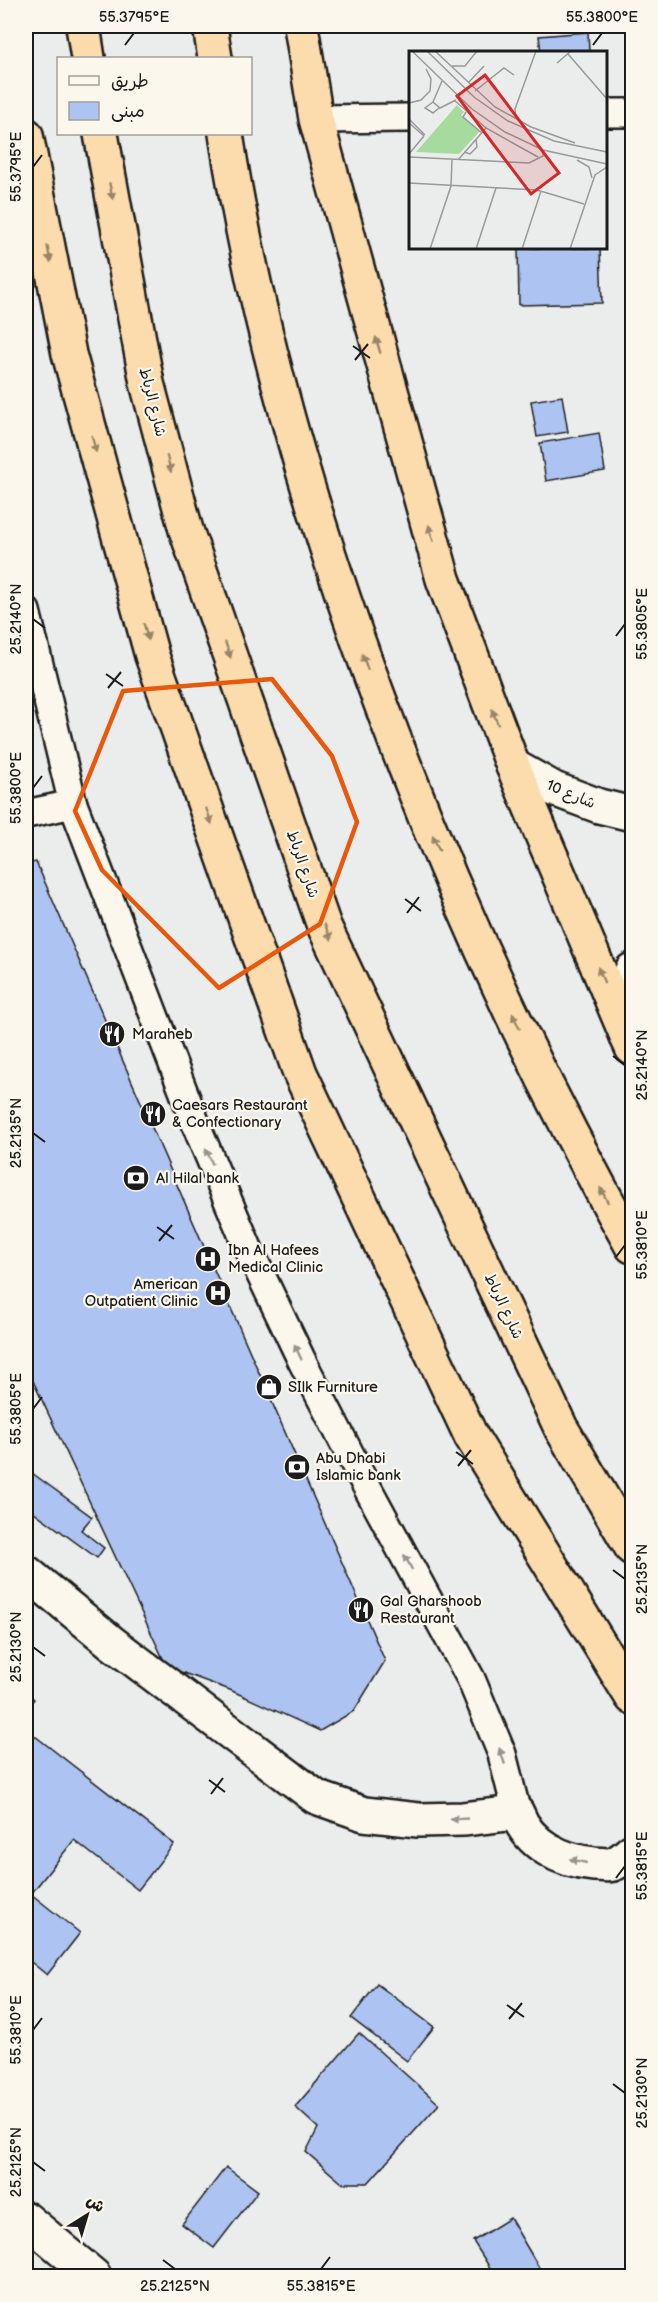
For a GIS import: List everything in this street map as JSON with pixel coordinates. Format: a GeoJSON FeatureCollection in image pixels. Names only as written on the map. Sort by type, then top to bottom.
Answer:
{"type":"FeatureCollection","features":[{"type":"Feature","properties":{"kind":"highway"},"geometry":{"type":"LineString","coordinates":[[83,26],[88,57]]}},
{"type":"Feature","properties":{"kind":"highway"},"geometry":{"type":"LineString","coordinates":[[210,26],[215,57]]}},
{"type":"Feature","properties":{"kind":"highway"},"geometry":{"type":"LineString","coordinates":[[301,26],[316,119],[443,579],[513,766],[630,1043]]}},
{"type":"Feature","properties":{"kind":"highway"},"geometry":{"type":"LineString","coordinates":[[26,135],[69,354],[152,656],[300,1073],[471,1436],[633,1697]]}},
{"type":"Feature","properties":{"kind":"highway","name":"شارع الرباط"},"geometry":{"type":"LineString","coordinates":[[101,135],[147,382],[186,530],[324,926],[561,1428],[633,1548]]}},
{"type":"Feature","properties":{"kind":"highway"},"geometry":{"type":"LineString","coordinates":[[226,135],[237,205],[276,375],[317,520],[366,664],[419,805],[479,944],[544,1080],[633,1246]]}},
{"type":"Feature","properties":{"kind":"street","name":"شارع 10"},"geometry":{"type":"LineString","coordinates":[[513,766],[554,789],[599,806],[633,814]]}},
{"type":"Feature","properties":{"kind":"street"},"geometry":{"type":"LineString","coordinates":[[630,1043],[629,981],[633,970]]}},
{"type":"Feature","properties":{"kind":"street"},"geometry":{"type":"LineString","coordinates":[[26,1572],[112,1643],[316,1797],[364,1815],[418,1820],[463,1819],[517,1813],[529,1835],[545,1848],[563,1857],[588,1863],[612,1865],[633,1851]]}},
{"type":"Feature","properties":{"kind":"street"},"geometry":{"type":"LineString","coordinates":[[26,2219],[94,2277]]}},
{"type":"Feature","properties":{"kind":"lane"},"geometry":{"type":"LineString","coordinates":[[607,113],[633,113]]}},
{"type":"Feature","properties":{"kind":"lane"},"geometry":{"type":"LineString","coordinates":[[316,119],[409,118]]}},
{"type":"Feature","properties":{"kind":"lane"},"geometry":{"type":"LineString","coordinates":[[26,611],[73,804],[199,1132],[248,1248],[302,1361],[360,1474],[471,1679],[502,1754],[517,1813]]}},
{"type":"Feature","properties":{"kind":"lane"},"geometry":{"type":"LineString","coordinates":[[26,814],[73,804]]}},
{"type":"Feature","properties":{"kind":"highlighted area"},"geometry":{"type":"Polygon","coordinates":[[[272,679],[332,756],[357,822],[320,924],[219,988],[102,870],[75,811],[123,691],[272,679]]]}},
{"type":"Feature","properties":{"kind":"building"},"geometry":{"type":"Polygon","coordinates":[[[588,32],[589,51],[541,51],[539,36],[588,32]]]}},
{"type":"Feature","properties":{"kind":"building"},"geometry":{"type":"Polygon","coordinates":[[[518,249],[600,249],[602,303],[519,305],[518,249]]]}},
{"type":"Feature","properties":{"kind":"building"},"geometry":{"type":"Polygon","coordinates":[[[562,396],[568,432],[537,437],[531,401],[562,396]]]}},
{"type":"Feature","properties":{"kind":"building"},"geometry":{"type":"Polygon","coordinates":[[[599,433],[605,471],[546,481],[540,443],[599,433]]]}},
{"type":"Feature","properties":{"kind":"building"},"geometry":{"type":"Polygon","coordinates":[[[36,862],[385,1661],[354,1711],[320,1731],[230,1690],[167,1667],[26,1366],[26,864],[36,862]]]}},
{"type":"Feature","properties":{"kind":"building"},"geometry":{"type":"Polygon","coordinates":[[[32,1473],[92,1517],[81,1530],[104,1548],[97,1558],[26,1506],[26,1482],[32,1473]]]}},
{"type":"Feature","properties":{"kind":"building"},"geometry":{"type":"Polygon","coordinates":[[[26,1692],[34,1699],[26,1709],[26,1692]]]}},
{"type":"Feature","properties":{"kind":"building"},"geometry":{"type":"Polygon","coordinates":[[[26,1729],[174,1844],[138,1890],[74,1840],[31,1894],[80,1933],[47,1975],[26,1958],[26,1729]]]}},
{"type":"Feature","properties":{"kind":"building"},"geometry":{"type":"Polygon","coordinates":[[[377,1984],[434,2027],[407,2061],[351,2018],[377,1984]]]}},
{"type":"Feature","properties":{"kind":"building"},"geometry":{"type":"Polygon","coordinates":[[[359,2033],[439,2104],[368,2183],[342,2183],[306,2152],[318,2128],[295,2107],[359,2033]]]}},
{"type":"Feature","properties":{"kind":"building"},"geometry":{"type":"Polygon","coordinates":[[[226,2167],[258,2191],[214,2248],[182,2224],[226,2167]]]}},
{"type":"Feature","properties":{"kind":"building"},"geometry":{"type":"Polygon","coordinates":[[[510,2218],[544,2276],[495,2276],[473,2241],[510,2218]]]}},
{"type":"Feature","properties":{"kind":"place","name":"Maraheb"},"geometry":{"type":"Point","coordinates":[112,1034]}},
{"type":"Feature","properties":{"kind":"place","name":"Caesars Restaurant & Confectionary"},"geometry":{"type":"Point","coordinates":[153,1114]}},
{"type":"Feature","properties":{"kind":"place","name":"Al Hilal bank"},"geometry":{"type":"Point","coordinates":[136,1178]}},
{"type":"Feature","properties":{"kind":"place","name":"Ibn Al Hafees Medical Clinic"},"geometry":{"type":"Point","coordinates":[208,1259]}},
{"type":"Feature","properties":{"kind":"place","name":"American Outpatient Clinic"},"geometry":{"type":"Point","coordinates":[218,1293]}},
{"type":"Feature","properties":{"kind":"place","name":"SIlk Furniture"},"geometry":{"type":"Point","coordinates":[269,1387]}},
{"type":"Feature","properties":{"kind":"place","name":"Abu Dhabi Islamic bank"},"geometry":{"type":"Point","coordinates":[297,1467]}},
{"type":"Feature","properties":{"kind":"place","name":"Gal Gharshoob Restaurant"},"geometry":{"type":"Point","coordinates":[361,1610]}}]}
